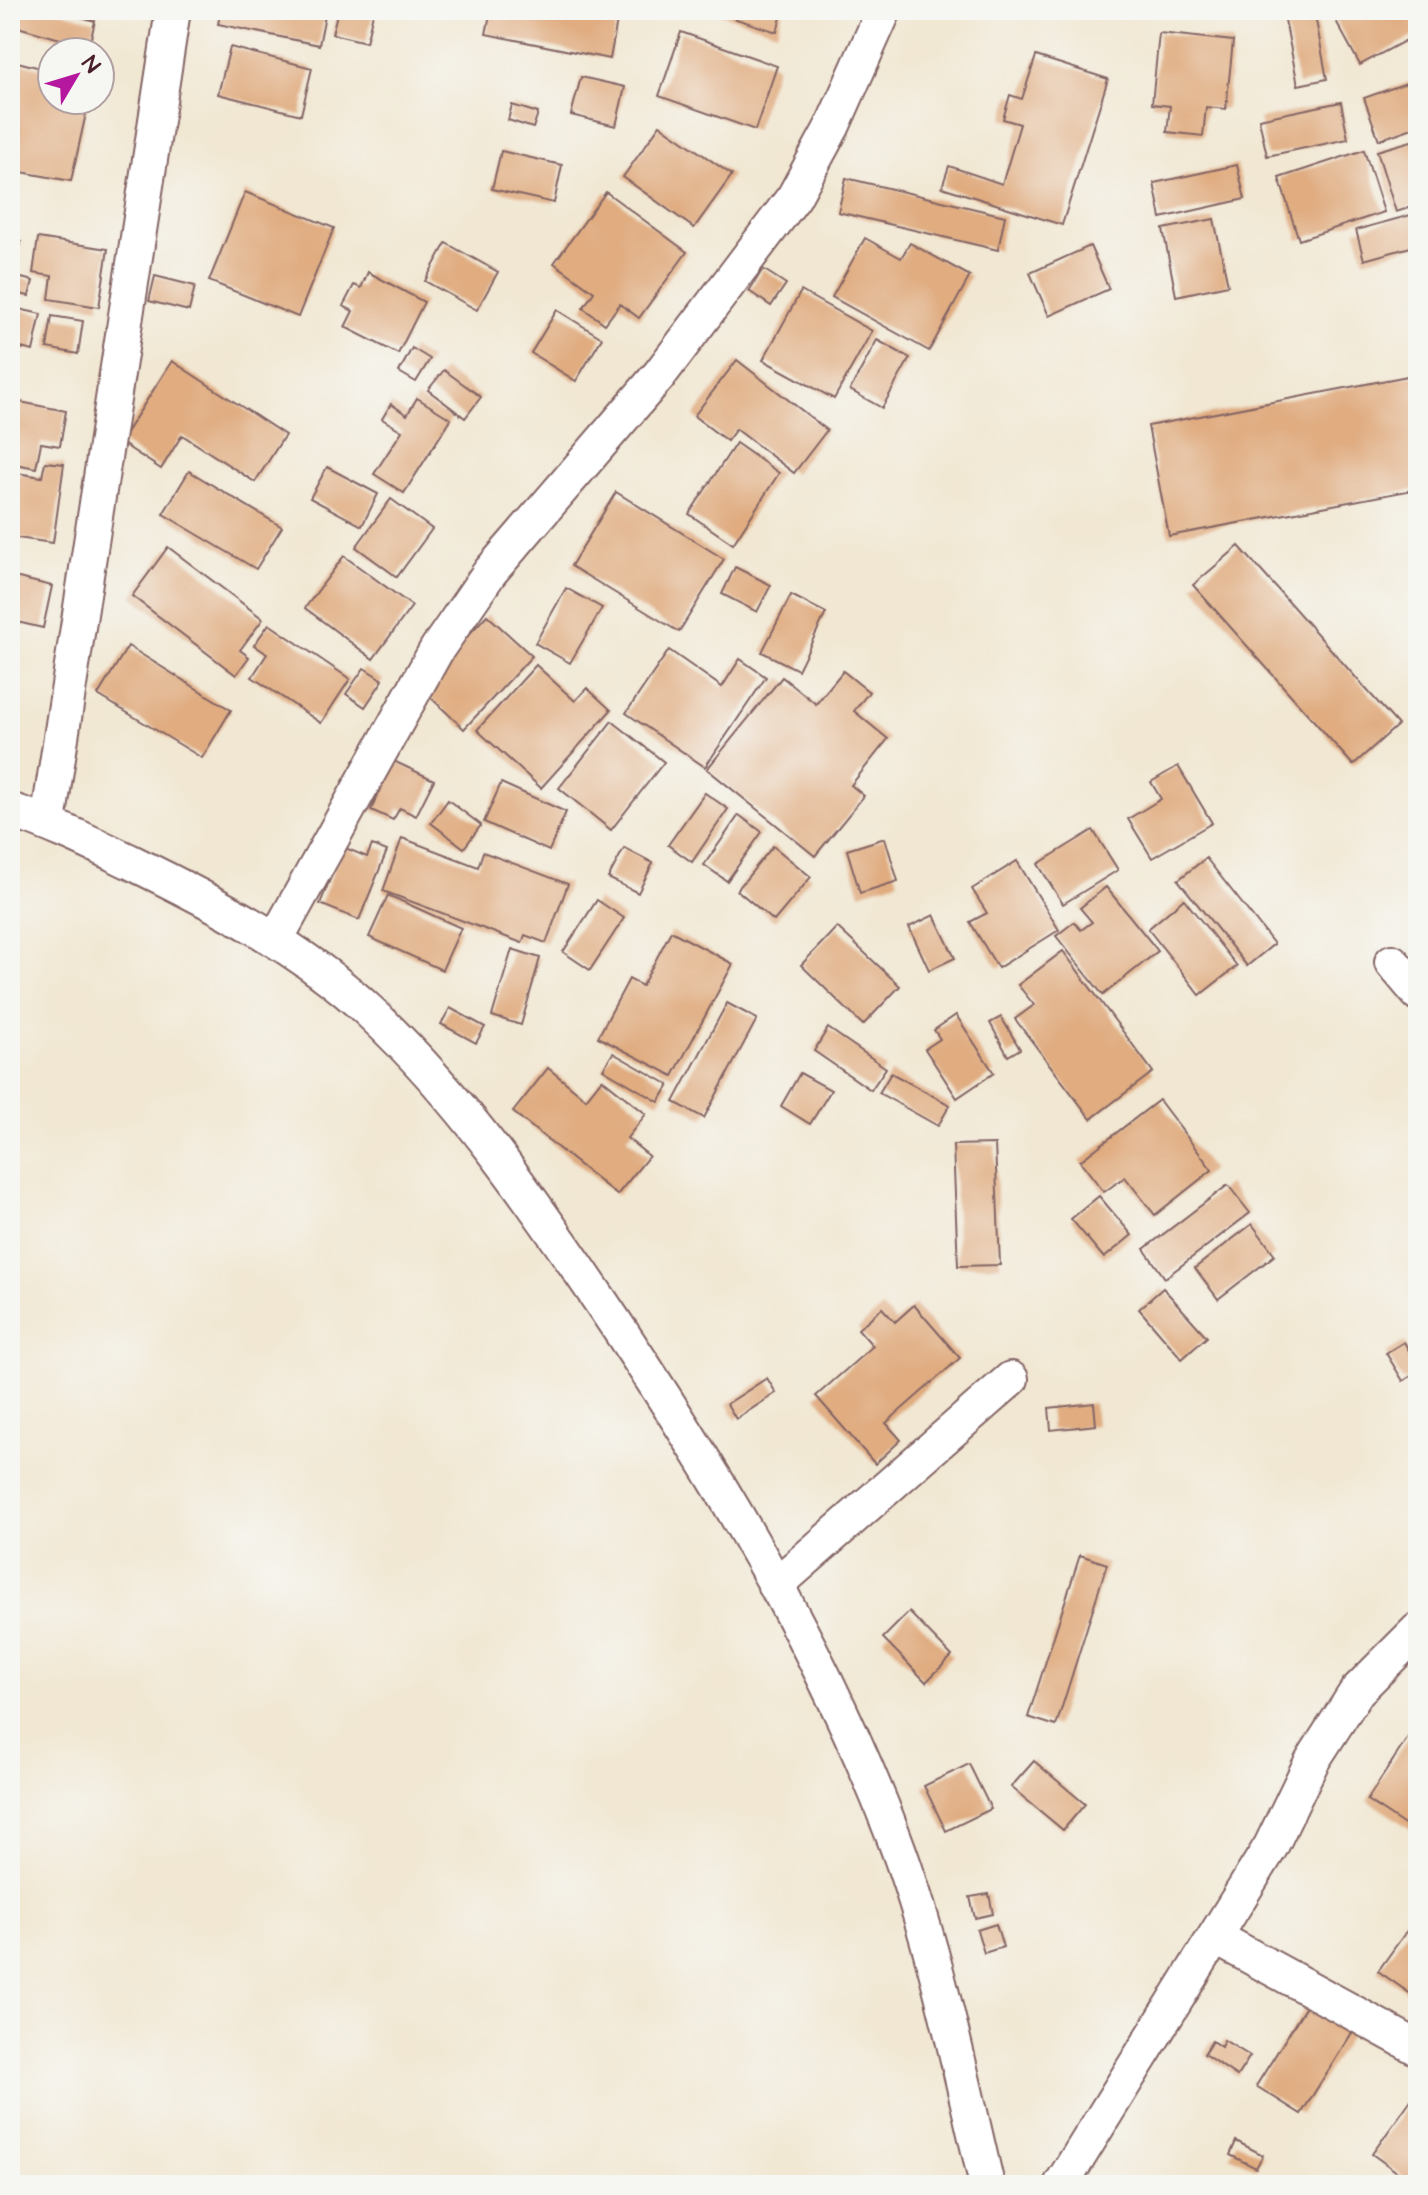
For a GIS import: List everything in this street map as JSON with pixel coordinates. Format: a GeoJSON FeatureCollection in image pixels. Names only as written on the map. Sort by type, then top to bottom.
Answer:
{"type":"FeatureCollection","features":[{"type":"Feature","properties":{"kind":"street"},"geometry":{"type":"LineString","coordinates":[[48,822],[173,10]]}},
{"type":"Feature","properties":{"kind":"street"},"geometry":{"type":"LineString","coordinates":[[276,939],[437,649],[490,572],[660,374],[794,197],[826,141],[884,10]]}},
{"type":"Feature","properties":{"kind":"street"},"geometry":{"type":"LineString","coordinates":[[10,810],[48,822],[173,882],[276,939],[369,1010],[444,1090],[525,1189],[691,1440],[775,1586],[851,1734],[893,1836],[929,1939],[987,2185]]}},
{"type":"Feature","properties":{"kind":"street"},"geometry":{"type":"LineString","coordinates":[[1392,962],[1418,993]]}},
{"type":"Feature","properties":{"kind":"street"},"geometry":{"type":"LineString","coordinates":[[775,1586],[1011,1379]]}},
{"type":"Feature","properties":{"kind":"street"},"geometry":{"type":"LineString","coordinates":[[1061,2185],[1271,1846],[1312,1761],[1357,1691],[1418,1630]]}},
{"type":"Feature","properties":{"kind":"street"},"geometry":{"type":"LineString","coordinates":[[1215,1937],[1418,2048]]}},
{"type":"Feature","properties":{"kind":"building"},"geometry":{"type":"Polygon","coordinates":[[[18,10],[55,10],[95,21],[92,36],[50,36],[14,26],[18,10]]]}},
{"type":"Feature","properties":{"kind":"building"},"geometry":{"type":"Polygon","coordinates":[[[221,10],[326,10],[319,45],[218,24],[221,10]]]}},
{"type":"Feature","properties":{"kind":"building"},"geometry":{"type":"Polygon","coordinates":[[[338,10],[374,10],[366,42],[332,34],[338,10]]]}},
{"type":"Feature","properties":{"kind":"building"},"geometry":{"type":"Polygon","coordinates":[[[491,10],[619,10],[610,59],[486,34],[491,10]]]}},
{"type":"Feature","properties":{"kind":"building"},"geometry":{"type":"Polygon","coordinates":[[[708,10],[783,10],[777,32],[708,10]]]}},
{"type":"Feature","properties":{"kind":"building"},"geometry":{"type":"Polygon","coordinates":[[[1283,10],[1314,10],[1327,79],[1298,85],[1283,10]]]}},
{"type":"Feature","properties":{"kind":"building"},"geometry":{"type":"Polygon","coordinates":[[[1330,10],[1414,10],[1418,18],[1418,34],[1360,65],[1330,10]]]}},
{"type":"Feature","properties":{"kind":"building"},"geometry":{"type":"Polygon","coordinates":[[[681,32],[777,66],[755,130],[659,96],[681,32]]]}},
{"type":"Feature","properties":{"kind":"building"},"geometry":{"type":"Polygon","coordinates":[[[1159,33],[1233,41],[1226,109],[1206,107],[1203,136],[1167,132],[1170,106],[1152,104],[1159,33]]]}},
{"type":"Feature","properties":{"kind":"building"},"geometry":{"type":"Polygon","coordinates":[[[230,47],[312,68],[301,115],[218,94],[230,47]]]}},
{"type":"Feature","properties":{"kind":"building"},"geometry":{"type":"Polygon","coordinates":[[[1036,56],[1108,79],[1062,225],[942,187],[949,166],[1002,184],[1020,124],[1003,119],[1010,95],[1022,99],[1036,56]]]}},
{"type":"Feature","properties":{"kind":"building"},"geometry":{"type":"Polygon","coordinates":[[[10,60],[36,67],[36,116],[85,116],[71,181],[10,170],[10,60]]]}},
{"type":"Feature","properties":{"kind":"building"},"geometry":{"type":"Polygon","coordinates":[[[581,77],[625,87],[616,126],[571,115],[581,77]]]}},
{"type":"Feature","properties":{"kind":"building"},"geometry":{"type":"Polygon","coordinates":[[[1418,79],[1418,126],[1379,140],[1364,98],[1418,79]]]}},
{"type":"Feature","properties":{"kind":"building"},"geometry":{"type":"Polygon","coordinates":[[[1341,102],[1348,139],[1267,156],[1259,119],[1341,102]]]}},
{"type":"Feature","properties":{"kind":"building"},"geometry":{"type":"Polygon","coordinates":[[[512,105],[538,113],[533,128],[508,120],[512,105]]]}},
{"type":"Feature","properties":{"kind":"building"},"geometry":{"type":"Polygon","coordinates":[[[660,125],[732,175],[694,228],[623,177],[660,125]]]}},
{"type":"Feature","properties":{"kind":"building"},"geometry":{"type":"Polygon","coordinates":[[[1418,139],[1418,205],[1396,212],[1377,151],[1418,139]]]}},
{"type":"Feature","properties":{"kind":"building"},"geometry":{"type":"Polygon","coordinates":[[[1364,150],[1384,212],[1299,240],[1279,178],[1364,150]]]}},
{"type":"Feature","properties":{"kind":"building"},"geometry":{"type":"Polygon","coordinates":[[[501,151],[562,165],[554,203],[492,189],[501,151]]]}},
{"type":"Feature","properties":{"kind":"building"},"geometry":{"type":"Polygon","coordinates":[[[1237,165],[1245,199],[1161,218],[1154,183],[1237,165]]]}},
{"type":"Feature","properties":{"kind":"building"},"geometry":{"type":"Polygon","coordinates":[[[846,178],[1005,216],[998,250],[838,212],[846,178]]]}},
{"type":"Feature","properties":{"kind":"building"},"geometry":{"type":"Polygon","coordinates":[[[245,192],[334,228],[298,317],[209,281],[245,192]]]}},
{"type":"Feature","properties":{"kind":"building"},"geometry":{"type":"Polygon","coordinates":[[[606,192],[687,252],[639,318],[620,304],[605,324],[583,308],[594,292],[554,263],[606,192]]]}},
{"type":"Feature","properties":{"kind":"building"},"geometry":{"type":"Polygon","coordinates":[[[1418,213],[1418,245],[1364,260],[1356,230],[1418,213]]]}},
{"type":"Feature","properties":{"kind":"building"},"geometry":{"type":"Polygon","coordinates":[[[1214,219],[1228,285],[1176,296],[1163,229],[1214,219]]]}},
{"type":"Feature","properties":{"kind":"building"},"geometry":{"type":"Polygon","coordinates":[[[38,238],[108,249],[99,307],[49,299],[52,276],[33,273],[38,238]]]}},
{"type":"Feature","properties":{"kind":"building"},"geometry":{"type":"Polygon","coordinates":[[[865,238],[901,258],[910,243],[970,276],[929,351],[832,297],[865,238]]]}},
{"type":"Feature","properties":{"kind":"building"},"geometry":{"type":"Polygon","coordinates":[[[10,239],[21,242],[14,276],[33,281],[29,296],[10,292],[10,239]]]}},
{"type":"Feature","properties":{"kind":"building"},"geometry":{"type":"Polygon","coordinates":[[[446,243],[498,272],[477,310],[425,281],[446,243]]]}},
{"type":"Feature","properties":{"kind":"building"},"geometry":{"type":"Polygon","coordinates":[[[1090,246],[1109,289],[1049,316],[1030,273],[1090,246]]]}},
{"type":"Feature","properties":{"kind":"building"},"geometry":{"type":"Polygon","coordinates":[[[763,269],[786,284],[771,306],[749,291],[763,269]]]}},
{"type":"Feature","properties":{"kind":"building"},"geometry":{"type":"Polygon","coordinates":[[[368,272],[424,302],[398,354],[345,327],[353,311],[343,306],[354,285],[361,288],[368,272]]]}},
{"type":"Feature","properties":{"kind":"building"},"geometry":{"type":"Polygon","coordinates":[[[155,276],[195,286],[189,311],[149,301],[155,276]]]}},
{"type":"Feature","properties":{"kind":"building"},"geometry":{"type":"Polygon","coordinates":[[[801,291],[872,331],[834,399],[763,360],[801,291]]]}},
{"type":"Feature","properties":{"kind":"building"},"geometry":{"type":"Polygon","coordinates":[[[10,307],[41,314],[33,351],[21,348],[15,375],[10,374],[10,307]]]}},
{"type":"Feature","properties":{"kind":"building"},"geometry":{"type":"Polygon","coordinates":[[[557,310],[602,338],[576,381],[531,353],[557,310]]]}},
{"type":"Feature","properties":{"kind":"building"},"geometry":{"type":"Polygon","coordinates":[[[52,316],[83,321],[78,354],[47,348],[52,316]]]}},
{"type":"Feature","properties":{"kind":"building"},"geometry":{"type":"Polygon","coordinates":[[[877,340],[910,358],[882,408],[850,390],[877,340]]]}},
{"type":"Feature","properties":{"kind":"building"},"geometry":{"type":"Polygon","coordinates":[[[412,348],[430,359],[416,382],[399,372],[412,348]]]}},
{"type":"Feature","properties":{"kind":"building"},"geometry":{"type":"Polygon","coordinates":[[[737,360],[827,430],[794,473],[736,429],[727,441],[694,416],[737,360]]]}},
{"type":"Feature","properties":{"kind":"building"},"geometry":{"type":"Polygon","coordinates":[[[172,361],[285,435],[255,482],[182,435],[161,469],[120,442],[172,361]]]}},
{"type":"Feature","properties":{"kind":"building"},"geometry":{"type":"Polygon","coordinates":[[[444,370],[481,397],[465,418],[428,390],[444,370]]]}},
{"type":"Feature","properties":{"kind":"building"},"geometry":{"type":"Polygon","coordinates":[[[1418,374],[1418,489],[1169,536],[1148,426],[1418,374]]]}},
{"type":"Feature","properties":{"kind":"building"},"geometry":{"type":"Polygon","coordinates":[[[417,398],[451,419],[404,493],[374,474],[402,431],[382,419],[391,404],[407,415],[417,398]]]}},
{"type":"Feature","properties":{"kind":"building"},"geometry":{"type":"Polygon","coordinates":[[[10,400],[66,411],[60,446],[41,443],[36,468],[10,463],[10,400]]]}},
{"type":"Feature","properties":{"kind":"building"},"geometry":{"type":"Polygon","coordinates":[[[736,443],[779,473],[733,544],[689,514],[736,443]]]}},
{"type":"Feature","properties":{"kind":"building"},"geometry":{"type":"Polygon","coordinates":[[[45,462],[64,464],[53,543],[10,537],[10,472],[42,477],[45,462]]]}},
{"type":"Feature","properties":{"kind":"building"},"geometry":{"type":"Polygon","coordinates":[[[327,467],[378,494],[362,526],[310,498],[327,467]]]}},
{"type":"Feature","properties":{"kind":"building"},"geometry":{"type":"Polygon","coordinates":[[[189,471],[282,527],[256,569],[163,514],[189,471]]]}},
{"type":"Feature","properties":{"kind":"building"},"geometry":{"type":"Polygon","coordinates":[[[616,492],[724,559],[679,632],[571,566],[616,492]]]}},
{"type":"Feature","properties":{"kind":"building"},"geometry":{"type":"Polygon","coordinates":[[[391,499],[432,529],[397,577],[356,547],[391,499]]]}},
{"type":"Feature","properties":{"kind":"building"},"geometry":{"type":"Polygon","coordinates":[[[1239,546],[1398,725],[1353,765],[1193,585],[1239,546]]]}},
{"type":"Feature","properties":{"kind":"building"},"geometry":{"type":"Polygon","coordinates":[[[168,547],[263,619],[240,650],[249,657],[236,675],[132,596],[168,547]]]}},
{"type":"Feature","properties":{"kind":"building"},"geometry":{"type":"Polygon","coordinates":[[[344,556],[412,606],[373,659],[305,608],[344,556]]]}},
{"type":"Feature","properties":{"kind":"building"},"geometry":{"type":"Polygon","coordinates":[[[735,567],[771,585],[757,612],[722,594],[735,567]]]}},
{"type":"Feature","properties":{"kind":"building"},"geometry":{"type":"Polygon","coordinates":[[[10,576],[52,586],[43,628],[17,622],[11,649],[10,576]]]}},
{"type":"Feature","properties":{"kind":"building"},"geometry":{"type":"Polygon","coordinates":[[[566,588],[602,608],[570,663],[535,643],[566,588]]]}},
{"type":"Feature","properties":{"kind":"building"},"geometry":{"type":"Polygon","coordinates":[[[791,595],[826,613],[798,670],[762,652],[791,595]]]}},
{"type":"Feature","properties":{"kind":"building"},"geometry":{"type":"Polygon","coordinates":[[[487,615],[532,656],[464,729],[427,694],[425,682],[487,615]]]}},
{"type":"Feature","properties":{"kind":"building"},"geometry":{"type":"Polygon","coordinates":[[[269,624],[350,679],[321,723],[252,677],[267,654],[254,645],[269,624]]]}},
{"type":"Feature","properties":{"kind":"building"},"geometry":{"type":"Polygon","coordinates":[[[128,646],[231,710],[202,758],[98,695],[128,646]]]}},
{"type":"Feature","properties":{"kind":"building"},"geometry":{"type":"Polygon","coordinates":[[[669,650],[722,687],[740,659],[766,677],[705,767],[626,713],[669,650]]]}},
{"type":"Feature","properties":{"kind":"building"},"geometry":{"type":"Polygon","coordinates":[[[536,665],[575,701],[587,688],[611,710],[541,788],[477,730],[536,665]]]}},
{"type":"Feature","properties":{"kind":"building"},"geometry":{"type":"Polygon","coordinates":[[[364,668],[383,680],[365,707],[346,694],[364,668]]]}},
{"type":"Feature","properties":{"kind":"building"},"geometry":{"type":"Polygon","coordinates":[[[843,671],[869,692],[854,711],[888,739],[851,785],[864,796],[815,856],[707,769],[782,677],[816,704],[843,671]]]}},
{"type":"Feature","properties":{"kind":"building"},"geometry":{"type":"Polygon","coordinates":[[[612,721],[664,762],[611,830],[559,788],[612,721]]]}},
{"type":"Feature","properties":{"kind":"building"},"geometry":{"type":"Polygon","coordinates":[[[383,756],[434,780],[416,816],[400,808],[393,820],[371,810],[381,788],[370,784],[383,756]]]}},
{"type":"Feature","properties":{"kind":"building"},"geometry":{"type":"Polygon","coordinates":[[[1178,766],[1212,823],[1152,858],[1128,819],[1161,799],[1151,782],[1178,766]]]}},
{"type":"Feature","properties":{"kind":"building"},"geometry":{"type":"Polygon","coordinates":[[[501,783],[566,812],[549,851],[484,822],[501,783]]]}},
{"type":"Feature","properties":{"kind":"building"},"geometry":{"type":"Polygon","coordinates":[[[705,793],[728,809],[692,862],[668,845],[705,793]]]}},
{"type":"Feature","properties":{"kind":"building"},"geometry":{"type":"Polygon","coordinates":[[[448,800],[481,825],[464,848],[431,823],[448,800]]]}},
{"type":"Feature","properties":{"kind":"building"},"geometry":{"type":"Polygon","coordinates":[[[739,815],[762,832],[727,881],[704,865],[739,815]]]}},
{"type":"Feature","properties":{"kind":"building"},"geometry":{"type":"Polygon","coordinates":[[[1093,830],[1118,870],[1063,904],[1038,864],[1093,830]]]}},
{"type":"Feature","properties":{"kind":"building"},"geometry":{"type":"Polygon","coordinates":[[[402,838],[478,867],[483,852],[568,884],[546,943],[525,935],[522,943],[383,891],[402,838]]]}},
{"type":"Feature","properties":{"kind":"building"},"geometry":{"type":"Polygon","coordinates":[[[885,838],[898,881],[860,893],[847,850],[885,838]]]}},
{"type":"Feature","properties":{"kind":"building"},"geometry":{"type":"Polygon","coordinates":[[[372,845],[387,851],[359,920],[320,904],[343,847],[367,857],[372,845]]]}},
{"type":"Feature","properties":{"kind":"building"},"geometry":{"type":"Polygon","coordinates":[[[773,846],[811,877],[774,921],[737,890],[773,846]]]}},
{"type":"Feature","properties":{"kind":"building"},"geometry":{"type":"Polygon","coordinates":[[[624,848],[653,863],[638,893],[608,878],[624,848]]]}},
{"type":"Feature","properties":{"kind":"building"},"geometry":{"type":"Polygon","coordinates":[[[1206,858],[1274,944],[1247,966],[1178,880],[1206,858]]]}},
{"type":"Feature","properties":{"kind":"building"},"geometry":{"type":"Polygon","coordinates":[[[1017,861],[1059,930],[998,968],[970,922],[987,913],[972,889],[1017,861]]]}},
{"type":"Feature","properties":{"kind":"building"},"geometry":{"type":"Polygon","coordinates":[[[1106,887],[1158,951],[1103,995],[1056,936],[1074,922],[1081,930],[1092,922],[1080,908],[1106,887]]]}},
{"type":"Feature","properties":{"kind":"building"},"geometry":{"type":"Polygon","coordinates":[[[388,895],[461,928],[442,970],[369,937],[388,895]]]}},
{"type":"Feature","properties":{"kind":"building"},"geometry":{"type":"Polygon","coordinates":[[[1184,899],[1237,966],[1200,995],[1148,929],[1184,899]]]}},
{"type":"Feature","properties":{"kind":"building"},"geometry":{"type":"Polygon","coordinates":[[[597,900],[624,918],[590,970],[563,952],[597,900]]]}},
{"type":"Feature","properties":{"kind":"building"},"geometry":{"type":"Polygon","coordinates":[[[934,915],[955,958],[929,970],[909,927],[934,915]]]}},
{"type":"Feature","properties":{"kind":"building"},"geometry":{"type":"Polygon","coordinates":[[[837,927],[900,986],[863,1025],[801,965],[837,927]]]}},
{"type":"Feature","properties":{"kind":"building"},"geometry":{"type":"Polygon","coordinates":[[[671,931],[733,964],[673,1076],[598,1037],[629,979],[642,986],[671,931]]]}},
{"type":"Feature","properties":{"kind":"building"},"geometry":{"type":"Polygon","coordinates":[[[512,949],[540,958],[521,1025],[492,1016],[512,949]]]}},
{"type":"Feature","properties":{"kind":"building"},"geometry":{"type":"Polygon","coordinates":[[[1063,951],[1153,1072],[1091,1119],[1015,1019],[1034,1005],[1018,985],[1063,951]]]}},
{"type":"Feature","properties":{"kind":"building"},"geometry":{"type":"Polygon","coordinates":[[[727,1003],[757,1019],[704,1118],[674,1102],[727,1003]]]}},
{"type":"Feature","properties":{"kind":"building"},"geometry":{"type":"Polygon","coordinates":[[[450,1008],[485,1027],[476,1043],[441,1024],[450,1008]]]}},
{"type":"Feature","properties":{"kind":"building"},"geometry":{"type":"Polygon","coordinates":[[[956,1015],[994,1073],[957,1098],[925,1049],[940,1039],[934,1030],[956,1015]]]}},
{"type":"Feature","properties":{"kind":"building"},"geometry":{"type":"Polygon","coordinates":[[[1001,1017],[1020,1049],[1008,1056],[990,1023],[1001,1017]]]}},
{"type":"Feature","properties":{"kind":"building"},"geometry":{"type":"Polygon","coordinates":[[[828,1028],[886,1068],[871,1090],[814,1051],[828,1028]]]}},
{"type":"Feature","properties":{"kind":"building"},"geometry":{"type":"Polygon","coordinates":[[[613,1053],[669,1085],[659,1102],[603,1069],[613,1053]]]}},
{"type":"Feature","properties":{"kind":"building"},"geometry":{"type":"Polygon","coordinates":[[[548,1068],[586,1099],[602,1079],[646,1114],[627,1138],[649,1156],[617,1195],[513,1112],[548,1068]]]}},
{"type":"Feature","properties":{"kind":"building"},"geometry":{"type":"Polygon","coordinates":[[[800,1073],[831,1090],[810,1124],[781,1106],[800,1073]]]}},
{"type":"Feature","properties":{"kind":"building"},"geometry":{"type":"Polygon","coordinates":[[[891,1073],[950,1105],[938,1126],[879,1093],[891,1073]]]}},
{"type":"Feature","properties":{"kind":"building"},"geometry":{"type":"Polygon","coordinates":[[[1159,1100],[1212,1170],[1155,1215],[1125,1177],[1104,1192],[1080,1161],[1159,1100]]]}},
{"type":"Feature","properties":{"kind":"building"},"geometry":{"type":"Polygon","coordinates":[[[995,1144],[1000,1265],[958,1266],[953,1145],[995,1144]]]}},
{"type":"Feature","properties":{"kind":"building"},"geometry":{"type":"Polygon","coordinates":[[[1228,1185],[1250,1213],[1165,1278],[1144,1249],[1228,1185]]]}},
{"type":"Feature","properties":{"kind":"building"},"geometry":{"type":"Polygon","coordinates":[[[1099,1196],[1132,1235],[1104,1258],[1071,1219],[1099,1196]]]}},
{"type":"Feature","properties":{"kind":"building"},"geometry":{"type":"Polygon","coordinates":[[[1252,1224],[1275,1255],[1218,1299],[1195,1268],[1252,1224]]]}},
{"type":"Feature","properties":{"kind":"building"},"geometry":{"type":"Polygon","coordinates":[[[1163,1288],[1207,1337],[1182,1359],[1139,1309],[1163,1288]]]}},
{"type":"Feature","properties":{"kind":"building"},"geometry":{"type":"Polygon","coordinates":[[[914,1305],[960,1358],[886,1423],[901,1440],[875,1464],[816,1396],[873,1346],[858,1329],[882,1308],[895,1322],[914,1305]]]}},
{"type":"Feature","properties":{"kind":"building"},"geometry":{"type":"Polygon","coordinates":[[[1404,1342],[1418,1366],[1418,1372],[1403,1381],[1386,1353],[1404,1342]]]}},
{"type":"Feature","properties":{"kind":"building"},"geometry":{"type":"Polygon","coordinates":[[[767,1378],[776,1393],[736,1419],[727,1404],[767,1378]]]}},
{"type":"Feature","properties":{"kind":"building"},"geometry":{"type":"Polygon","coordinates":[[[1094,1403],[1096,1425],[1051,1430],[1049,1408],[1094,1403]]]}},
{"type":"Feature","properties":{"kind":"building"},"geometry":{"type":"Polygon","coordinates":[[[1080,1555],[1107,1564],[1056,1726],[1028,1717],[1080,1555]]]}},
{"type":"Feature","properties":{"kind":"building"},"geometry":{"type":"Polygon","coordinates":[[[909,1612],[952,1656],[926,1682],[883,1638],[909,1612]]]}},
{"type":"Feature","properties":{"kind":"building"},"geometry":{"type":"Polygon","coordinates":[[[1418,1722],[1418,1834],[1367,1800],[1418,1722]]]}},
{"type":"Feature","properties":{"kind":"building"},"geometry":{"type":"Polygon","coordinates":[[[1034,1761],[1085,1804],[1063,1830],[1011,1787],[1034,1761]]]}},
{"type":"Feature","properties":{"kind":"building"},"geometry":{"type":"Polygon","coordinates":[[[969,1764],[991,1809],[946,1831],[924,1786],[969,1764]]]}},
{"type":"Feature","properties":{"kind":"building"},"geometry":{"type":"Polygon","coordinates":[[[989,1894],[993,1914],[975,1918],[970,1897],[989,1894]]]}},
{"type":"Feature","properties":{"kind":"building"},"geometry":{"type":"Polygon","coordinates":[[[1418,1915],[1418,1999],[1378,1971],[1418,1915]]]}},
{"type":"Feature","properties":{"kind":"building"},"geometry":{"type":"Polygon","coordinates":[[[996,1924],[1003,1947],[984,1953],[977,1930],[996,1924]]]}},
{"type":"Feature","properties":{"kind":"building"},"geometry":{"type":"Polygon","coordinates":[[[1308,2003],[1353,2031],[1301,2114],[1256,2086],[1308,2003]]]}},
{"type":"Feature","properties":{"kind":"building"},"geometry":{"type":"Polygon","coordinates":[[[1224,2040],[1250,2056],[1237,2076],[1204,2054],[1212,2041],[1221,2047],[1224,2040]]]}},
{"type":"Feature","properties":{"kind":"building"},"geometry":{"type":"Polygon","coordinates":[[[1418,2090],[1418,2185],[1415,2185],[1372,2154],[1418,2090]]]}},
{"type":"Feature","properties":{"kind":"building"},"geometry":{"type":"Polygon","coordinates":[[[1236,2141],[1263,2155],[1256,2168],[1230,2155],[1236,2141]]]}}]}
